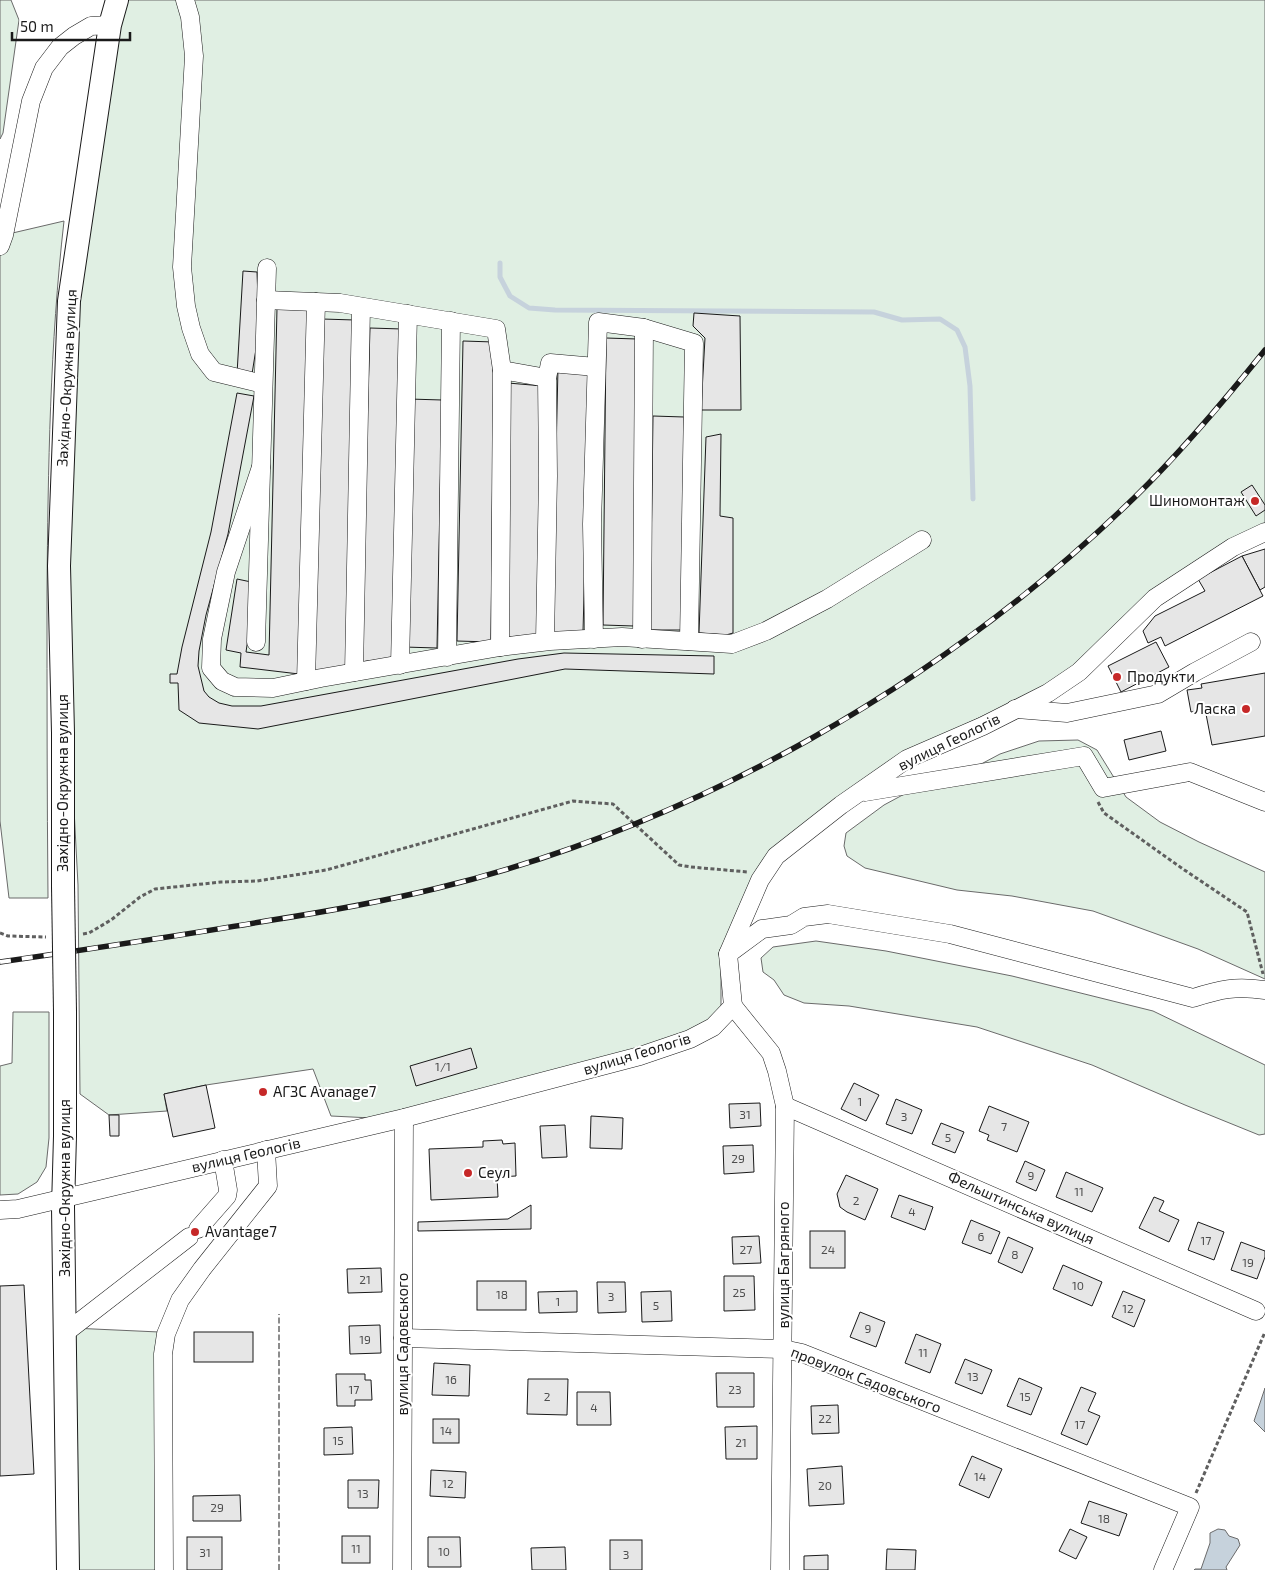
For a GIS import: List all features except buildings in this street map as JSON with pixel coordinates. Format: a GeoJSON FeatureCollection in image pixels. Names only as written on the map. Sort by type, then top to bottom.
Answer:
{"type":"FeatureCollection","features":[{"type":"Feature","properties":{"kind":"main road","name":"Західно-Окружна вулиця"},"geometry":{"type":"LineString","coordinates":[[68,1570],[63,1198],[65,1012],[63,733],[59,566],[69,301],[110,25],[117,0]]}},
{"type":"Feature","properties":{"kind":"street"},"geometry":{"type":"LineString","coordinates":[[185,0],[190,17],[194,56],[182,267],[186,306],[200,354],[214,372],[263,384]]}},
{"type":"Feature","properties":{"kind":"street"},"geometry":{"type":"LineString","coordinates":[[0,246],[4,235],[31,101],[44,68],[60,47],[74,36],[91,26],[110,25]]}},
{"type":"Feature","properties":{"kind":"street"},"geometry":{"type":"LineString","coordinates":[[256,642],[267,268]]}},
{"type":"Feature","properties":{"kind":"street"},"geometry":{"type":"LineString","coordinates":[[266,300],[361,306],[496,329],[502,370],[500,647]]}},
{"type":"Feature","properties":{"kind":"street"},"geometry":{"type":"LineString","coordinates":[[306,681],[316,302]]}},
{"type":"Feature","properties":{"kind":"street"},"geometry":{"type":"LineString","coordinates":[[354,672],[361,306]]}},
{"type":"Feature","properties":{"kind":"street"},"geometry":{"type":"LineString","coordinates":[[400,665],[408,314]]}},
{"type":"Feature","properties":{"kind":"street"},"geometry":{"type":"LineString","coordinates":[[447,657],[451,321]]}},
{"type":"Feature","properties":{"kind":"street"},"geometry":{"type":"LineString","coordinates":[[594,639],[592,524],[598,322],[644,328],[694,343],[690,641]]}},
{"type":"Feature","properties":{"kind":"street"},"geometry":{"type":"LineString","coordinates":[[642,639],[644,328]]}},
{"type":"Feature","properties":{"kind":"street"},"geometry":{"type":"LineString","coordinates":[[545,641],[548,476],[547,378],[550,363],[596,367]]}},
{"type":"Feature","properties":{"kind":"street"},"geometry":{"type":"LineString","coordinates":[[502,370],[547,378]]}},
{"type":"Feature","properties":{"kind":"street"},"geometry":{"type":"LineString","coordinates":[[261,467],[226,572],[212,639],[211,668],[222,681],[235,687],[273,688],[354,672],[545,641],[622,637],[732,644],[766,631],[827,599],[922,540]]}},
{"type":"Feature","properties":{"kind":"street","name":"вулиця Геологів"},"geometry":{"type":"LineString","coordinates":[[0,1210],[18,1209],[404,1118],[640,1056],[690,1039],[712,1027],[733,1006],[728,954],[760,880],[776,856],[907,759],[983,726],[1048,693],[1079,672],[1155,598],[1233,548],[1265,532]]}},
{"type":"Feature","properties":{"kind":"street"},"geometry":{"type":"LineString","coordinates":[[1015,709],[1067,714],[1158,694],[1252,642]]}},
{"type":"Feature","properties":{"kind":"street"},"geometry":{"type":"LineString","coordinates":[[860,793],[1084,756],[1103,788],[1190,772],[1265,802]]}},
{"type":"Feature","properties":{"kind":"street"},"geometry":{"type":"LineString","coordinates":[[728,954],[762,928],[791,925],[804,917],[828,914],[950,934],[1193,998],[1220,989],[1246,988],[1265,990]]}},
{"type":"Feature","properties":{"kind":"street","name":"вулиця Багряного"},"geometry":{"type":"LineString","coordinates":[[733,1006],[771,1053],[785,1106],[780,1570]]}},
{"type":"Feature","properties":{"kind":"street","name":"Фельштинська вулиця"},"geometry":{"type":"LineString","coordinates":[[785,1106],[1256,1311]]}},
{"type":"Feature","properties":{"kind":"street","name":"вулиця Садовського"},"geometry":{"type":"LineString","coordinates":[[402,1570],[404,1118]]}},
{"type":"Feature","properties":{"kind":"street"},"geometry":{"type":"LineString","coordinates":[[164,1570],[164,1354],[166,1334],[180,1300],[202,1269],[268,1186],[266,1150]]}},
{"type":"Feature","properties":{"kind":"street"},"geometry":{"type":"LineString","coordinates":[[65,1333],[193,1233],[227,1196],[228,1190],[223,1160]]}},
{"type":"Feature","properties":{"kind":"street","name":"провулок Садовського"},"geometry":{"type":"LineString","coordinates":[[403,1338],[783,1349],[802,1353],[1190,1508]]}},
{"type":"Feature","properties":{"kind":"street"},"geometry":{"type":"LineString","coordinates":[[1163,1570],[1190,1508]]}},
{"type":"Feature","properties":{"kind":"path"},"geometry":{"type":"LineString","coordinates":[[1096,798],[1104,813],[1247,912],[1265,981]]}},
{"type":"Feature","properties":{"kind":"path"},"geometry":{"type":"LineString","coordinates":[[81,934],[89,933],[111,920],[140,897],[155,889],[221,882],[257,881],[326,870],[573,801],[614,804],[679,864],[690,867],[764,873]]}},
{"type":"Feature","properties":{"kind":"path"},"geometry":{"type":"LineString","coordinates":[[0,934],[38,938],[55,936]]}},
{"type":"Feature","properties":{"kind":"path"},"geometry":{"type":"LineString","coordinates":[[1190,1508],[1265,1332]]}},
{"type":"Feature","properties":{"kind":"green space"},"geometry":{"type":"Polygon","coordinates":[[[0,0],[11,0],[19,20],[3,133],[0,139],[0,0]]]}},
{"type":"Feature","properties":{"kind":"green space"},"geometry":{"type":"Polygon","coordinates":[[[124,0],[1265,0],[1265,525],[1045,687],[904,753],[771,851],[738,909],[721,953],[721,1006],[711,1020],[688,1033],[638,1050],[372,1118],[331,1116],[313,1069],[206,1085],[164,1094],[167,1111],[109,1115],[80,1094],[78,885],[70,733],[66,566],[76,302],[124,0]]]}},
{"type":"Feature","properties":{"kind":"green space"},"geometry":{"type":"Polygon","coordinates":[[[64,221],[56,313],[49,453],[47,592],[48,898],[9,898],[0,821],[0,246],[4,235],[64,221]]]}},
{"type":"Feature","properties":{"kind":"green space"},"geometry":{"type":"Polygon","coordinates":[[[1078,740],[1097,750],[1126,797],[1160,822],[1265,872],[1265,979],[1198,949],[1093,911],[1012,896],[957,890],[865,868],[847,856],[844,846],[846,833],[884,805],[910,791],[951,780],[1000,754],[1039,741],[1078,740]]]}},
{"type":"Feature","properties":{"kind":"green space"},"geometry":{"type":"Polygon","coordinates":[[[816,941],[886,951],[1012,976],[1153,1011],[1265,1065],[1265,1134],[1259,1135],[1092,1065],[977,1027],[849,1006],[804,1003],[784,995],[774,980],[763,972],[761,958],[773,947],[816,941]]]}},
{"type":"Feature","properties":{"kind":"green space"},"geometry":{"type":"Polygon","coordinates":[[[13,1012],[49,1012],[49,1138],[46,1167],[37,1182],[18,1194],[0,1195],[0,1066],[12,1063],[13,1012]]]}},
{"type":"Feature","properties":{"kind":"green space"},"geometry":{"type":"Polygon","coordinates":[[[72,1328],[159,1332],[157,1570],[75,1570],[72,1328]]]}},
{"type":"Feature","properties":{"kind":"shaded area"},"geometry":{"type":"Polygon","coordinates":[[[1265,1388],[1265,1432],[1254,1421],[1265,1388]]]}},
{"type":"Feature","properties":{"kind":"shaded area"},"geometry":{"type":"Polygon","coordinates":[[[1218,1529],[1225,1530],[1229,1536],[1238,1539],[1240,1545],[1226,1567],[1227,1570],[1194,1570],[1201,1569],[1210,1543],[1210,1533],[1218,1529]]]}},
{"type":"Feature","properties":{"kind":"waterway"},"geometry":{"type":"LineString","coordinates":[[500,263],[500,277],[510,296],[529,308],[555,310],[874,312],[902,320],[940,319],[957,330],[965,347],[970,386],[973,499]]}},
{"type":"Feature","properties":{"kind":"railway"},"geometry":{"type":"LineString","coordinates":[[0,962],[309,914],[438,888],[534,861],[629,826],[721,785],[812,738],[899,685],[982,627],[1061,564],[1135,497],[1169,462],[1265,350]]}},
{"type":"Feature","properties":{"kind":"fence"},"geometry":{"type":"LineString","coordinates":[[279,1314],[279,1570]]}},
{"type":"Feature","properties":{"kind":"place","name":"Шиномонтаж"},"geometry":{"type":"Point","coordinates":[1255,501]}},
{"type":"Feature","properties":{"kind":"place","name":"Продукти"},"geometry":{"type":"Point","coordinates":[1117,677]}},
{"type":"Feature","properties":{"kind":"place","name":"Ласка"},"geometry":{"type":"Point","coordinates":[1246,709]}},
{"type":"Feature","properties":{"kind":"place","name":"АГЗС Avanage7"},"geometry":{"type":"Point","coordinates":[263,1092]}},
{"type":"Feature","properties":{"kind":"place","name":"Сеул"},"geometry":{"type":"Point","coordinates":[468,1173]}},
{"type":"Feature","properties":{"kind":"place","name":"Avantage7"},"geometry":{"type":"Point","coordinates":[195,1232]}}]}
